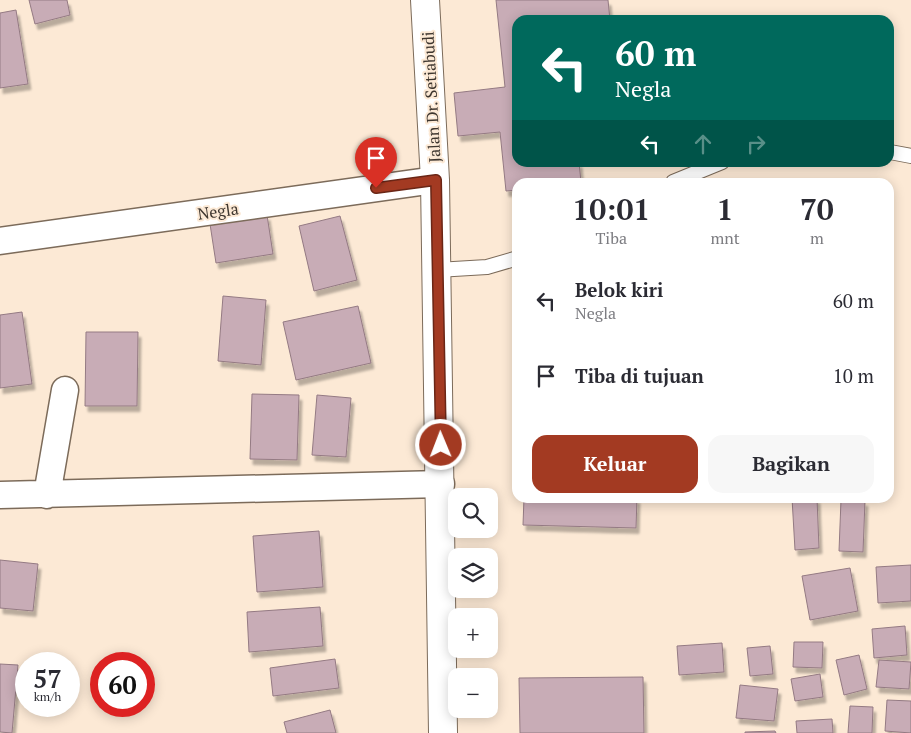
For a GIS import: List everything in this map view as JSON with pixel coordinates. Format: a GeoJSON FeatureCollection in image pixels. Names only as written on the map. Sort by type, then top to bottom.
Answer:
{"type":"FeatureCollection","features":[{"type":"Feature","properties":{"kind":"main road","name":"Jalan Dr. Setiabudi"},"geometry":{"type":"LineString","coordinates":[[425,0],[436,180],[443,733]]}},
{"type":"Feature","properties":{"kind":"street","name":"Negla"},"geometry":{"type":"LineString","coordinates":[[0,241],[436,180]]}},
{"type":"Feature","properties":{"kind":"street"},"geometry":{"type":"LineString","coordinates":[[47,495],[65,390]]}},
{"type":"Feature","properties":{"kind":"street"},"geometry":{"type":"LineString","coordinates":[[0,495],[441,484]]}},
{"type":"Feature","properties":{"kind":"lane"},"geometry":{"type":"LineString","coordinates":[[894,153],[911,156]]}},
{"type":"Feature","properties":{"kind":"lane"},"geometry":{"type":"LineString","coordinates":[[683,178],[710,167]]}},
{"type":"Feature","properties":{"kind":"lane"},"geometry":{"type":"LineString","coordinates":[[437,270],[487,267],[512,260]]}},
{"type":"Feature","properties":{"kind":"building"},"geometry":{"type":"Polygon","coordinates":[[[29,0],[67,0],[70,15],[35,24],[29,0]]]}},
{"type":"Feature","properties":{"kind":"building"},"geometry":{"type":"Polygon","coordinates":[[[496,0],[608,0],[610,15],[512,15],[512,167],[580,167],[581,178],[512,178],[512,190],[506,191],[500,132],[458,136],[454,93],[505,87],[496,0]]]}},
{"type":"Feature","properties":{"kind":"building"},"geometry":{"type":"Polygon","coordinates":[[[16,10],[28,84],[0,88],[0,13],[16,10]]]}},
{"type":"Feature","properties":{"kind":"building"},"geometry":{"type":"Polygon","coordinates":[[[267,215],[273,254],[216,263],[210,224],[267,215]]]}},
{"type":"Feature","properties":{"kind":"building"},"geometry":{"type":"Polygon","coordinates":[[[340,216],[357,280],[314,291],[299,226],[340,216]]]}},
{"type":"Feature","properties":{"kind":"building"},"geometry":{"type":"Polygon","coordinates":[[[223,296],[266,300],[261,365],[218,361],[223,296]]]}},
{"type":"Feature","properties":{"kind":"building"},"geometry":{"type":"Polygon","coordinates":[[[358,306],[371,363],[296,380],[283,322],[358,306]]]}},
{"type":"Feature","properties":{"kind":"building"},"geometry":{"type":"Polygon","coordinates":[[[22,312],[32,384],[0,388],[0,315],[22,312]]]}},
{"type":"Feature","properties":{"kind":"building"},"geometry":{"type":"Polygon","coordinates":[[[86,332],[138,332],[137,406],[85,406],[86,332]]]}},
{"type":"Feature","properties":{"kind":"building"},"geometry":{"type":"Polygon","coordinates":[[[252,394],[299,395],[297,460],[250,459],[252,394]]]}},
{"type":"Feature","properties":{"kind":"building"},"geometry":{"type":"Polygon","coordinates":[[[317,395],[351,398],[346,457],[312,455],[317,395]]]}},
{"type":"Feature","properties":{"kind":"building"},"geometry":{"type":"Polygon","coordinates":[[[524,503],[637,503],[636,528],[523,525],[524,503]]]}},
{"type":"Feature","properties":{"kind":"building"},"geometry":{"type":"Polygon","coordinates":[[[792,503],[817,503],[819,548],[795,550],[792,503]]]}},
{"type":"Feature","properties":{"kind":"building"},"geometry":{"type":"Polygon","coordinates":[[[841,503],[865,503],[863,552],[839,551],[841,503]]]}},
{"type":"Feature","properties":{"kind":"building"},"geometry":{"type":"Polygon","coordinates":[[[319,531],[323,587],[257,592],[253,536],[319,531]]]}},
{"type":"Feature","properties":{"kind":"building"},"geometry":{"type":"Polygon","coordinates":[[[0,560],[38,564],[33,611],[0,608],[0,560]]]}},
{"type":"Feature","properties":{"kind":"building"},"geometry":{"type":"Polygon","coordinates":[[[911,565],[911,601],[878,603],[876,567],[911,565]]]}},
{"type":"Feature","properties":{"kind":"building"},"geometry":{"type":"Polygon","coordinates":[[[850,568],[858,611],[810,620],[802,576],[850,568]]]}},
{"type":"Feature","properties":{"kind":"building"},"geometry":{"type":"Polygon","coordinates":[[[320,607],[323,646],[249,652],[247,612],[320,607]]]}},
{"type":"Feature","properties":{"kind":"building"},"geometry":{"type":"Polygon","coordinates":[[[905,626],[907,655],[874,658],[872,629],[905,626]]]}},
{"type":"Feature","properties":{"kind":"building"},"geometry":{"type":"Polygon","coordinates":[[[794,642],[823,642],[822,668],[793,667],[794,642]]]}},
{"type":"Feature","properties":{"kind":"building"},"geometry":{"type":"Polygon","coordinates":[[[722,643],[724,672],[679,675],[677,646],[722,643]]]}},
{"type":"Feature","properties":{"kind":"building"},"geometry":{"type":"Polygon","coordinates":[[[770,646],[773,674],[750,676],[747,648],[770,646]]]}},
{"type":"Feature","properties":{"kind":"building"},"geometry":{"type":"Polygon","coordinates":[[[859,655],[867,689],[844,695],[836,660],[859,655]]]}},
{"type":"Feature","properties":{"kind":"building"},"geometry":{"type":"Polygon","coordinates":[[[335,659],[339,688],[273,696],[270,668],[335,659]]]}},
{"type":"Feature","properties":{"kind":"building"},"geometry":{"type":"Polygon","coordinates":[[[879,660],[911,662],[909,689],[876,687],[879,660]]]}},
{"type":"Feature","properties":{"kind":"building"},"geometry":{"type":"Polygon","coordinates":[[[0,664],[15,665],[15,699],[12,733],[0,732],[0,664]]]}},
{"type":"Feature","properties":{"kind":"building"},"geometry":{"type":"Polygon","coordinates":[[[820,674],[823,697],[795,701],[791,679],[820,674]]]}},
{"type":"Feature","properties":{"kind":"building"},"geometry":{"type":"Polygon","coordinates":[[[643,677],[644,733],[520,733],[519,678],[643,677]]]}},
{"type":"Feature","properties":{"kind":"building"},"geometry":{"type":"Polygon","coordinates":[[[740,685],[778,689],[774,721],[736,718],[740,685]]]}},
{"type":"Feature","properties":{"kind":"building"},"geometry":{"type":"Polygon","coordinates":[[[887,700],[911,701],[911,733],[885,731],[887,700]]]}},
{"type":"Feature","properties":{"kind":"building"},"geometry":{"type":"Polygon","coordinates":[[[850,706],[873,707],[872,733],[848,733],[850,706]]]}},
{"type":"Feature","properties":{"kind":"building"},"geometry":{"type":"Polygon","coordinates":[[[330,710],[336,733],[287,733],[284,722],[330,710]]]}},
{"type":"Feature","properties":{"kind":"building"},"geometry":{"type":"Polygon","coordinates":[[[832,719],[833,733],[797,733],[796,721],[832,719]]]}},
{"type":"Feature","properties":{"kind":"building"},"geometry":{"type":"Polygon","coordinates":[[[775,731],[776,733],[745,733],[745,732],[775,731]]]}},
{"type":"Feature","properties":{"kind":"route"},"geometry":{"type":"LineString","coordinates":[[376,188],[436,180],[441,445]]}}]}
